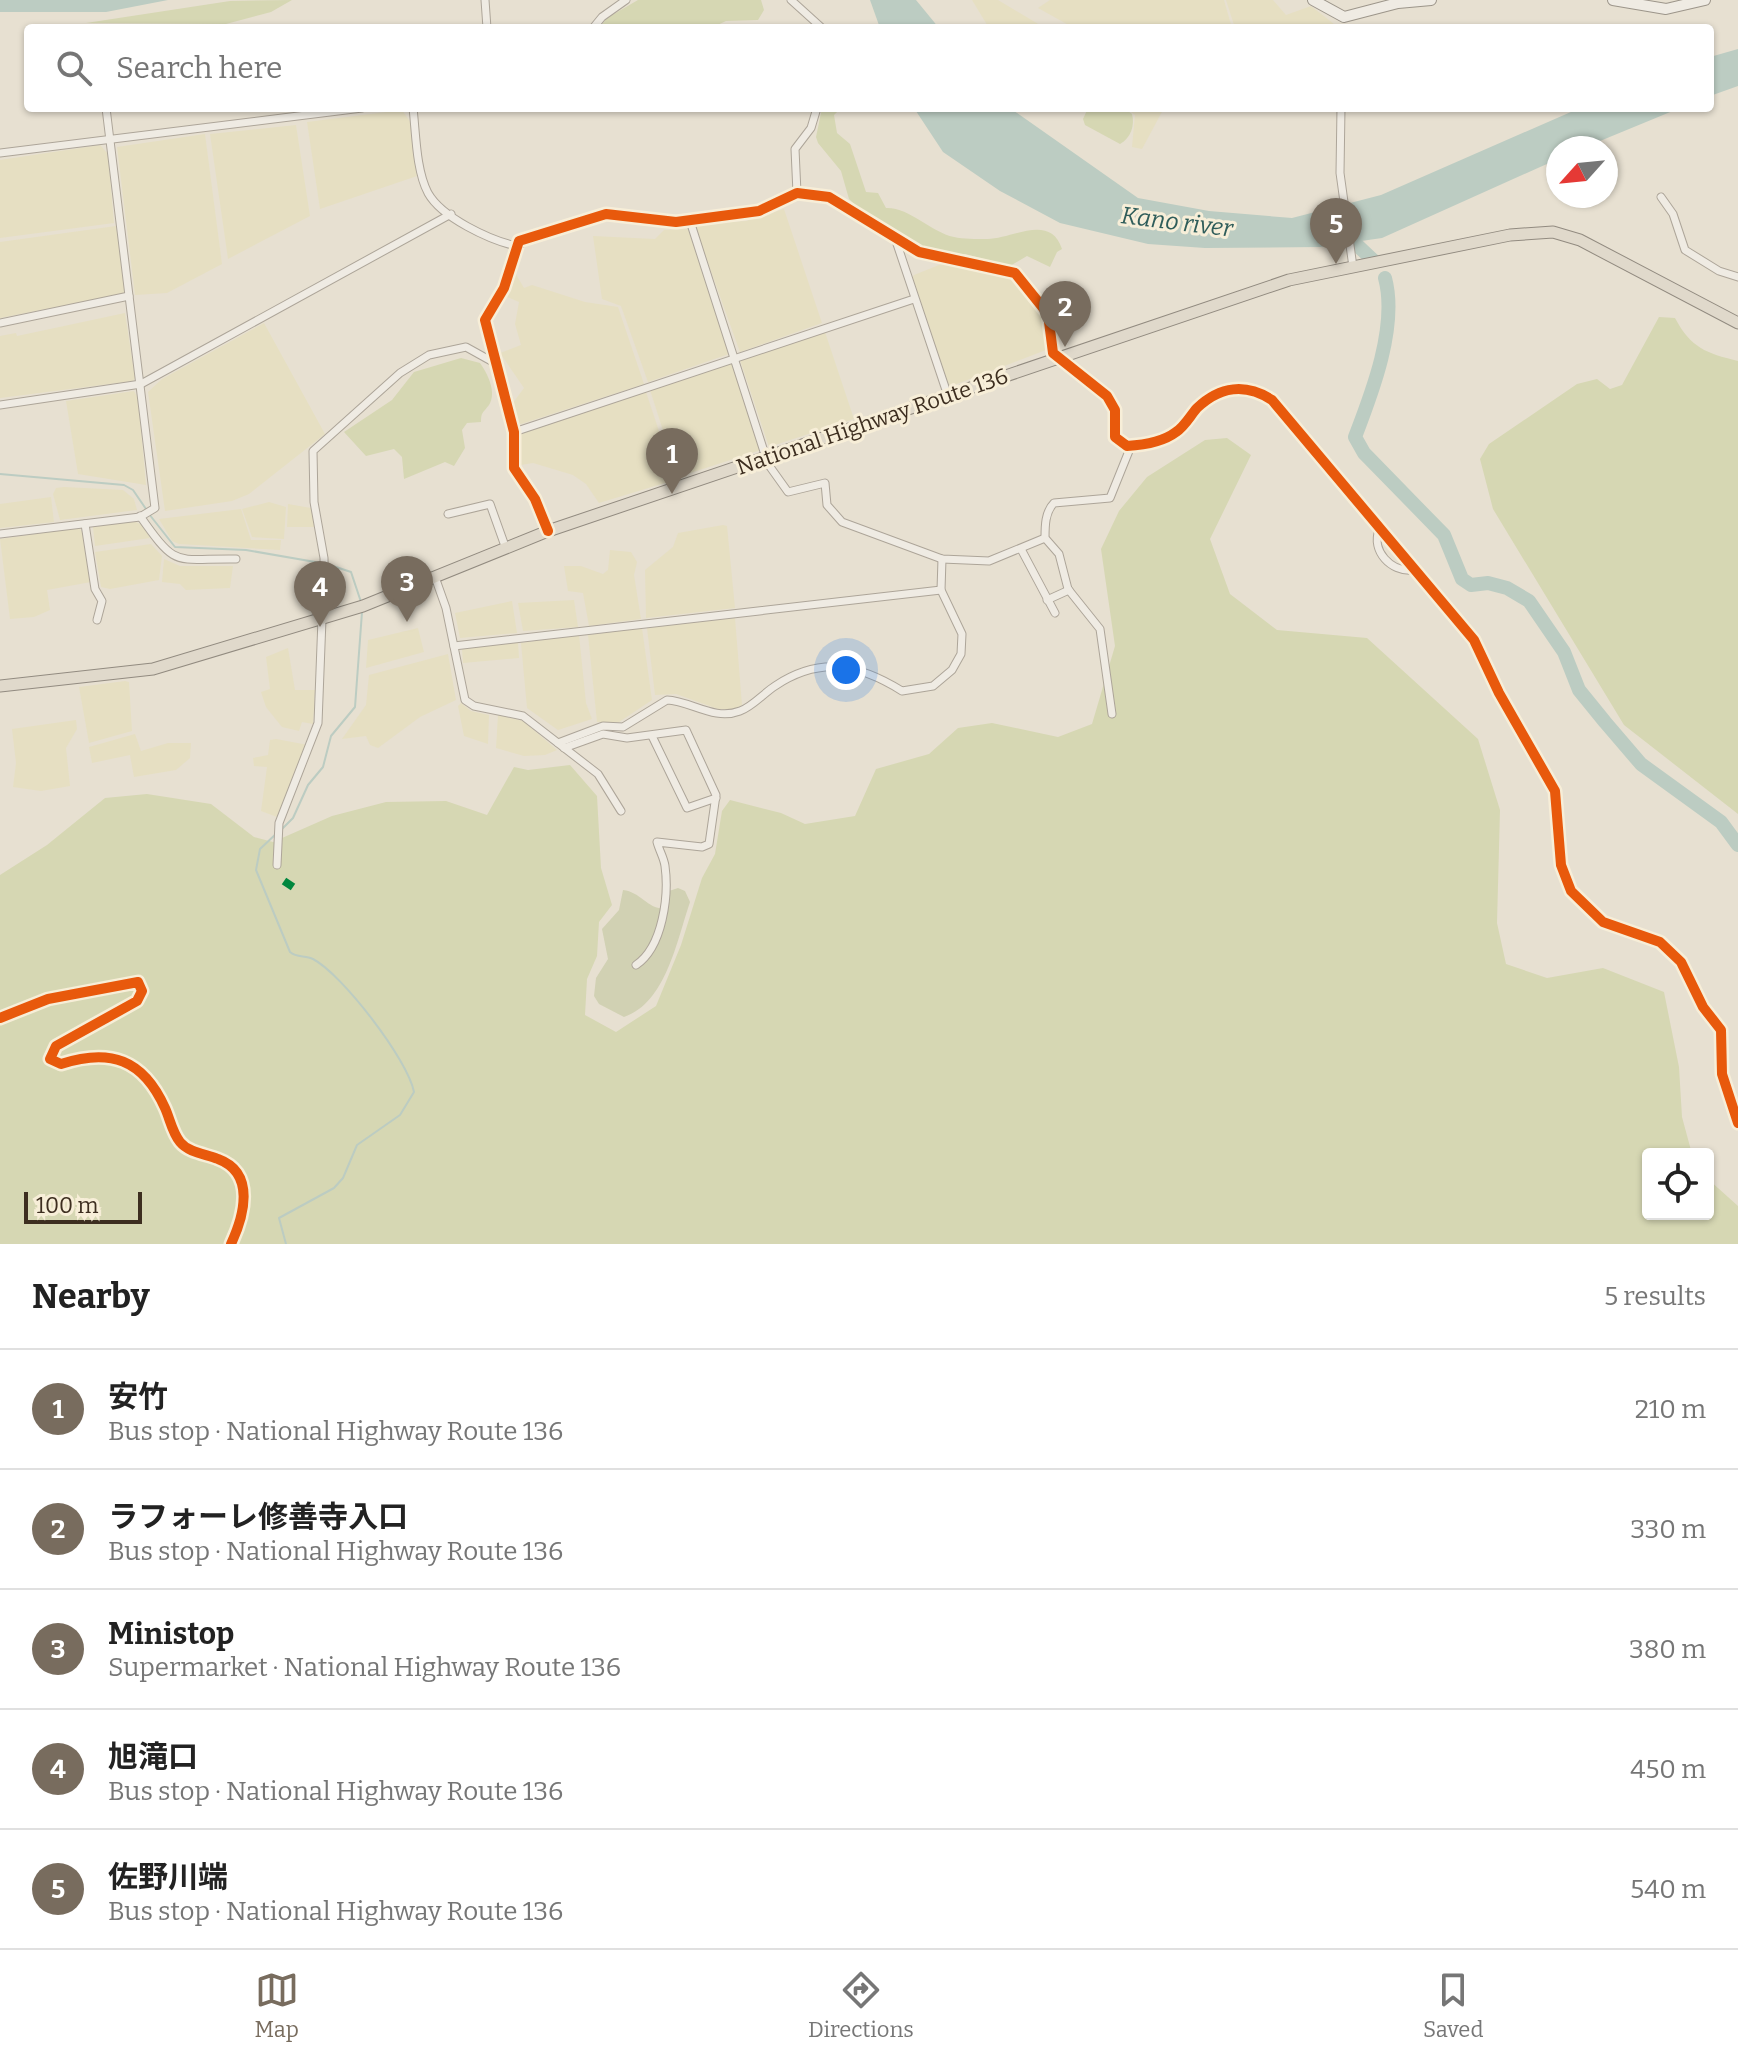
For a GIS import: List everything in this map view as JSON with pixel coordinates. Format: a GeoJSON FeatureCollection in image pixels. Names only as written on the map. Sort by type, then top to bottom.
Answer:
{"type":"FeatureCollection","features":[{"type":"Feature","properties":{"kind":"highway","name":"National Highway Route 136"},"geometry":{"type":"LineString","coordinates":[[0,686],[153,669],[324,618],[548,531],[1289,280],[1353,263],[1510,235],[1564,234],[1738,323]]}},
{"type":"Feature","properties":{"kind":"main road"},"geometry":{"type":"LineString","coordinates":[[1313,0],[1348,22],[1398,3],[1431,0]]}},
{"type":"Feature","properties":{"kind":"main road"},"geometry":{"type":"LineString","coordinates":[[1613,0],[1683,8],[1705,0]]}},
{"type":"Feature","properties":{"kind":"street"},"geometry":{"type":"LineString","coordinates":[[485,0],[487,24]]}},
{"type":"Feature","properties":{"kind":"street"},"geometry":{"type":"LineString","coordinates":[[596,24],[626,0]]}},
{"type":"Feature","properties":{"kind":"street"},"geometry":{"type":"LineString","coordinates":[[791,0],[818,24]]}},
{"type":"Feature","properties":{"kind":"street"},"geometry":{"type":"LineString","coordinates":[[0,534],[141,516],[154,509],[107,112]]}},
{"type":"Feature","properties":{"kind":"street"},"geometry":{"type":"LineString","coordinates":[[0,153],[329,112]]}},
{"type":"Feature","properties":{"kind":"street"},"geometry":{"type":"LineString","coordinates":[[414,112],[424,183],[430,197],[485,238],[516,246]]}},
{"type":"Feature","properties":{"kind":"street"},"geometry":{"type":"LineString","coordinates":[[797,193],[795,149],[811,128],[816,112]]}},
{"type":"Feature","properties":{"kind":"street"},"geometry":{"type":"LineString","coordinates":[[1341,112],[1340,173],[1353,263]]}},
{"type":"Feature","properties":{"kind":"street"},"geometry":{"type":"LineString","coordinates":[[548,531],[535,499],[514,468],[514,432],[485,320],[504,288],[516,246],[522,239],[606,214],[690,221],[759,211],[797,193],[842,203],[896,241],[937,259],[962,260],[1015,273],[1048,314],[1052,349],[1057,358],[1107,396],[1115,410],[1115,437],[1122,445],[1131,446],[1176,432],[1197,409],[1220,393],[1231,389],[1251,389],[1272,400],[1474,640],[1555,791],[1561,865],[1571,891],[1603,922],[1660,942],[1673,951],[1703,1007],[1718,1023],[1722,1074],[1738,1123]]}},
{"type":"Feature","properties":{"kind":"street"},"geometry":{"type":"LineString","coordinates":[[1661,197],[1673,214],[1685,250],[1719,271],[1738,277]]}},
{"type":"Feature","properties":{"kind":"street"},"geometry":{"type":"LineString","coordinates":[[0,405],[141,384],[451,214]]}},
{"type":"Feature","properties":{"kind":"street"},"geometry":{"type":"LineString","coordinates":[[690,221],[769,466],[788,492],[825,483],[827,505],[842,522],[942,559],[981,563],[1045,538]]}},
{"type":"Feature","properties":{"kind":"street"},"geometry":{"type":"LineString","coordinates":[[896,241],[948,396]]}},
{"type":"Feature","properties":{"kind":"street"},"geometry":{"type":"LineString","coordinates":[[0,323],[129,296]]}},
{"type":"Feature","properties":{"kind":"street"},"geometry":{"type":"LineString","coordinates":[[514,432],[914,299]]}},
{"type":"Feature","properties":{"kind":"street"},"geometry":{"type":"LineString","coordinates":[[277,865],[279,823],[318,723],[324,558],[314,509],[313,451],[400,373],[429,355],[466,347],[495,363]]}},
{"type":"Feature","properties":{"kind":"street"},"geometry":{"type":"LineString","coordinates":[[1112,714],[1100,629],[1069,590],[1061,573],[1059,554],[1045,538],[1047,515],[1054,503],[1104,500],[1113,494],[1131,446]]}},
{"type":"Feature","properties":{"kind":"street"},"geometry":{"type":"LineString","coordinates":[[448,514],[484,504],[492,506],[505,546]]}},
{"type":"Feature","properties":{"kind":"street"},"geometry":{"type":"LineString","coordinates":[[141,516],[161,547],[176,558],[236,559]]}},
{"type":"Feature","properties":{"kind":"street"},"geometry":{"type":"LineString","coordinates":[[85,524],[95,589],[102,601],[97,620]]}},
{"type":"Feature","properties":{"kind":"street"},"geometry":{"type":"LineString","coordinates":[[1379,530],[1377,542],[1384,558],[1399,569],[1412,570]]}},
{"type":"Feature","properties":{"kind":"street"},"geometry":{"type":"LineString","coordinates":[[1021,549],[1055,613]]}},
{"type":"Feature","properties":{"kind":"street"},"geometry":{"type":"LineString","coordinates":[[561,746],[603,726],[623,727],[667,700],[711,712],[740,711],[793,675],[825,666],[839,665],[878,676],[902,691],[933,686],[957,663],[963,640],[941,590],[942,559]]}},
{"type":"Feature","properties":{"kind":"street"},"geometry":{"type":"LineString","coordinates":[[435,577],[454,646],[461,691],[469,704],[518,714],[598,774],[621,811]]}},
{"type":"Feature","properties":{"kind":"street"},"geometry":{"type":"LineString","coordinates":[[454,646],[941,590]]}},
{"type":"Feature","properties":{"kind":"street"},"geometry":{"type":"LineString","coordinates":[[1047,600],[1069,590]]}},
{"type":"Feature","properties":{"kind":"street"},"geometry":{"type":"LineString","coordinates":[[561,746],[603,734],[627,738],[688,732],[716,798],[712,839],[706,846],[657,842],[665,869],[664,915],[650,952],[636,965]]}},
{"type":"Feature","properties":{"kind":"street"},"geometry":{"type":"LineString","coordinates":[[652,736],[687,808],[716,798]]}},
{"type":"Feature","properties":{"kind":"street"},"geometry":{"type":"LineString","coordinates":[[0,1018],[48,999],[138,982],[142,991],[137,1001],[56,1046],[50,1059],[61,1064],[83,1056],[105,1058],[125,1062],[142,1071],[154,1087],[180,1142],[190,1150],[230,1164],[239,1177],[244,1211],[231,1244]]}},
{"type":"Feature","properties":{"kind":"shaded area"},"geometry":{"type":"Polygon","coordinates":[[[972,0],[998,0],[1038,24],[987,24],[972,0]]]}},
{"type":"Feature","properties":{"kind":"shaded area"},"geometry":{"type":"Polygon","coordinates":[[[1050,0],[1224,0],[1231,24],[1067,24],[1038,8],[1050,0]]]}},
{"type":"Feature","properties":{"kind":"shaded area"},"geometry":{"type":"Polygon","coordinates":[[[1226,0],[1273,0],[1286,15],[1311,6],[1334,24],[1234,24],[1226,0]]]}},
{"type":"Feature","properties":{"kind":"shaded area"},"geometry":{"type":"Polygon","coordinates":[[[403,112],[411,123],[417,176],[320,209],[307,122],[403,112]]]}},
{"type":"Feature","properties":{"kind":"shaded area"},"geometry":{"type":"Polygon","coordinates":[[[1131,112],[1162,112],[1142,149],[1132,147],[1135,115],[1131,112]]]}},
{"type":"Feature","properties":{"kind":"shaded area"},"geometry":{"type":"Polygon","coordinates":[[[296,125],[310,216],[228,259],[210,134],[296,125]]]}},
{"type":"Feature","properties":{"kind":"shaded area"},"geometry":{"type":"Polygon","coordinates":[[[205,134],[222,264],[167,293],[135,295],[117,147],[205,134]]]}},
{"type":"Feature","properties":{"kind":"shaded area"},"geometry":{"type":"Polygon","coordinates":[[[100,145],[108,154],[114,223],[0,238],[0,160],[100,145]]]}},
{"type":"Feature","properties":{"kind":"shaded area"},"geometry":{"type":"Polygon","coordinates":[[[784,209],[822,323],[740,352],[694,224],[746,221],[784,209]]]}},
{"type":"Feature","properties":{"kind":"shaded area"},"geometry":{"type":"Polygon","coordinates":[[[116,226],[125,291],[122,294],[0,318],[0,242],[116,226]]]}},
{"type":"Feature","properties":{"kind":"shaded area"},"geometry":{"type":"Polygon","coordinates":[[[688,229],[729,354],[648,382],[621,306],[602,299],[593,236],[655,239],[664,230],[688,229]]]}},
{"type":"Feature","properties":{"kind":"shaded area"},"geometry":{"type":"Polygon","coordinates":[[[944,263],[1016,279],[1046,316],[1046,350],[949,387],[911,280],[914,275],[944,263]]]}},
{"type":"Feature","properties":{"kind":"shaded area"},"geometry":{"type":"Polygon","coordinates":[[[514,271],[524,288],[532,285],[585,302],[618,307],[644,384],[518,425],[512,404],[524,388],[500,353],[521,345],[515,324],[519,302],[505,296],[514,271]]]}},
{"type":"Feature","properties":{"kind":"shaded area"},"geometry":{"type":"Polygon","coordinates":[[[125,313],[133,381],[0,398],[0,336],[16,333],[17,336],[125,313]]]}},
{"type":"Feature","properties":{"kind":"shaded area"},"geometry":{"type":"Polygon","coordinates":[[[264,323],[325,434],[249,494],[232,501],[165,511],[148,392],[162,379],[264,323]]]}},
{"type":"Feature","properties":{"kind":"shaded area"},"geometry":{"type":"Polygon","coordinates":[[[825,332],[854,419],[769,447],[740,360],[825,332]]]}},
{"type":"Feature","properties":{"kind":"shaded area"},"geometry":{"type":"Polygon","coordinates":[[[733,363],[761,450],[678,477],[650,390],[733,363]]]}},
{"type":"Feature","properties":{"kind":"shaded area"},"geometry":{"type":"Polygon","coordinates":[[[134,391],[138,398],[146,485],[78,474],[66,401],[134,391]]]}},
{"type":"Feature","properties":{"kind":"shaded area"},"geometry":{"type":"Polygon","coordinates":[[[646,392],[664,446],[668,482],[599,503],[586,484],[573,475],[533,463],[521,465],[520,434],[646,392]]]}},
{"type":"Feature","properties":{"kind":"shaded area"},"geometry":{"type":"Polygon","coordinates":[[[56,488],[123,490],[134,499],[137,510],[60,520],[53,494],[56,488]]]}},
{"type":"Feature","properties":{"kind":"shaded area"},"geometry":{"type":"Polygon","coordinates":[[[51,497],[54,522],[0,528],[0,504],[51,497]]]}},
{"type":"Feature","properties":{"kind":"shaded area"},"geometry":{"type":"Polygon","coordinates":[[[269,502],[286,507],[284,539],[252,537],[242,509],[269,502]]]}},
{"type":"Feature","properties":{"kind":"shaded area"},"geometry":{"type":"Polygon","coordinates":[[[288,504],[311,508],[315,527],[287,527],[288,504]]]}},
{"type":"Feature","properties":{"kind":"shaded area"},"geometry":{"type":"Polygon","coordinates":[[[241,509],[251,540],[281,540],[280,550],[179,544],[172,541],[159,519],[241,509]]]}},
{"type":"Feature","properties":{"kind":"shaded area"},"geometry":{"type":"Polygon","coordinates":[[[134,521],[142,525],[150,538],[95,546],[93,527],[134,521]]]}},
{"type":"Feature","properties":{"kind":"shaded area"},"geometry":{"type":"Polygon","coordinates":[[[727,526],[735,608],[646,618],[645,570],[673,547],[678,533],[727,526]]]}},
{"type":"Feature","properties":{"kind":"shaded area"},"geometry":{"type":"Polygon","coordinates":[[[79,528],[83,533],[91,582],[47,590],[50,610],[34,617],[10,619],[0,539],[79,528]]]}},
{"type":"Feature","properties":{"kind":"shaded area"},"geometry":{"type":"Polygon","coordinates":[[[151,544],[162,556],[159,580],[110,589],[101,587],[95,552],[151,544]]]}},
{"type":"Feature","properties":{"kind":"shaded area"},"geometry":{"type":"Polygon","coordinates":[[[610,550],[631,552],[637,562],[634,575],[641,619],[589,626],[583,593],[568,591],[564,566],[581,566],[603,574],[608,570],[610,550]]]}},
{"type":"Feature","properties":{"kind":"shaded area"},"geometry":{"type":"Polygon","coordinates":[[[164,559],[180,566],[233,566],[230,588],[186,590],[180,584],[162,582],[164,559]]]}},
{"type":"Feature","properties":{"kind":"shaded area"},"geometry":{"type":"Polygon","coordinates":[[[574,600],[578,627],[523,631],[518,603],[574,600]]]}},
{"type":"Feature","properties":{"kind":"shaded area"},"geometry":{"type":"Polygon","coordinates":[[[512,601],[517,633],[460,638],[455,613],[512,601]]]}},
{"type":"Feature","properties":{"kind":"shaded area"},"geometry":{"type":"Polygon","coordinates":[[[735,618],[742,705],[732,710],[718,709],[676,694],[655,695],[647,628],[735,618]]]}},
{"type":"Feature","properties":{"kind":"shaded area"},"geometry":{"type":"Polygon","coordinates":[[[418,628],[424,652],[366,668],[368,640],[418,628]]]}},
{"type":"Feature","properties":{"kind":"shaded area"},"geometry":{"type":"Polygon","coordinates":[[[642,628],[652,700],[619,722],[597,722],[588,635],[642,628]]]}},
{"type":"Feature","properties":{"kind":"shaded area"},"geometry":{"type":"Polygon","coordinates":[[[579,635],[586,703],[592,719],[558,730],[527,708],[521,643],[579,635]]]}},
{"type":"Feature","properties":{"kind":"shaded area"},"geometry":{"type":"Polygon","coordinates":[[[518,642],[519,658],[463,663],[462,649],[518,642]]]}},
{"type":"Feature","properties":{"kind":"shaded area"},"geometry":{"type":"Polygon","coordinates":[[[288,648],[295,690],[315,690],[313,724],[302,722],[299,731],[282,727],[266,707],[261,692],[270,689],[266,657],[288,648]]]}},
{"type":"Feature","properties":{"kind":"shaded area"},"geometry":{"type":"Polygon","coordinates":[[[448,654],[456,700],[420,717],[378,748],[370,745],[366,736],[342,739],[366,705],[369,675],[448,654]]]}},
{"type":"Feature","properties":{"kind":"shaded area"},"geometry":{"type":"Polygon","coordinates":[[[129,682],[132,731],[89,743],[79,687],[129,682]]]}},
{"type":"Feature","properties":{"kind":"shaded area"},"geometry":{"type":"Polygon","coordinates":[[[461,703],[471,711],[489,715],[488,744],[464,736],[458,706],[461,703]]]}},
{"type":"Feature","properties":{"kind":"shaded area"},"geometry":{"type":"Polygon","coordinates":[[[498,715],[523,721],[557,750],[545,755],[524,756],[496,748],[498,715]]]}},
{"type":"Feature","properties":{"kind":"shaded area"},"geometry":{"type":"Polygon","coordinates":[[[76,720],[77,729],[66,748],[70,786],[41,791],[13,787],[16,763],[12,729],[76,720]]]}},
{"type":"Feature","properties":{"kind":"shaded area"},"geometry":{"type":"Polygon","coordinates":[[[135,734],[141,751],[168,743],[191,743],[190,758],[176,770],[134,777],[130,755],[92,763],[89,747],[135,734]]]}},
{"type":"Feature","properties":{"kind":"shaded area"},"geometry":{"type":"Polygon","coordinates":[[[270,740],[308,745],[277,817],[261,811],[267,767],[254,766],[253,758],[268,755],[270,740]]]}},
{"type":"Feature","properties":{"kind":"green space"},"geometry":{"type":"Polygon","coordinates":[[[292,0],[271,12],[226,24],[86,23],[230,1],[292,0]]]}},
{"type":"Feature","properties":{"kind":"green space"},"geometry":{"type":"Polygon","coordinates":[[[638,0],[761,0],[764,10],[758,20],[720,24],[602,24],[638,0]]]}},
{"type":"Feature","properties":{"kind":"green space"},"geometry":{"type":"Polygon","coordinates":[[[821,112],[837,112],[834,115],[837,133],[850,144],[866,192],[878,193],[886,208],[903,211],[958,238],[996,238],[1029,230],[1049,232],[1062,249],[1057,252],[1050,267],[1027,256],[1010,266],[965,254],[939,255],[875,224],[849,199],[841,171],[816,137],[821,112]]]}},
{"type":"Feature","properties":{"kind":"green space"},"geometry":{"type":"Polygon","coordinates":[[[1086,112],[1129,112],[1133,118],[1129,135],[1120,144],[1085,125],[1083,119],[1086,112]]]}},
{"type":"Feature","properties":{"kind":"green space"},"geometry":{"type":"Polygon","coordinates":[[[1659,317],[1675,318],[1700,348],[1738,361],[1738,814],[1624,725],[1493,509],[1480,459],[1489,444],[1577,384],[1597,379],[1610,389],[1622,385],[1659,317]]]}},
{"type":"Feature","properties":{"kind":"green space"},"geometry":{"type":"Polygon","coordinates":[[[461,358],[480,363],[492,395],[481,422],[467,423],[462,430],[465,448],[454,466],[445,462],[404,479],[402,457],[394,449],[366,456],[344,432],[392,400],[414,372],[461,358]]]}},
{"type":"Feature","properties":{"kind":"green space"},"geometry":{"type":"Polygon","coordinates":[[[1227,438],[1251,455],[1210,539],[1230,594],[1277,630],[1367,638],[1478,739],[1500,810],[1497,923],[1506,964],[1547,978],[1603,968],[1664,992],[1679,1067],[1682,1117],[1690,1148],[1642,1148],[1642,1220],[1714,1220],[1714,1184],[1738,1206],[1738,1244],[0,1244],[0,875],[47,845],[105,798],[147,794],[211,804],[254,837],[273,842],[332,816],[386,802],[446,801],[487,815],[514,767],[528,770],[570,765],[597,796],[601,868],[612,905],[599,922],[597,956],[587,979],[585,1015],[616,1032],[656,1006],[681,945],[702,878],[715,854],[722,811],[730,800],[781,813],[805,824],[855,816],[876,769],[929,754],[958,728],[992,723],[1058,737],[1092,724],[1115,646],[1101,549],[1119,511],[1147,477],[1205,440],[1227,438]]]}},
{"type":"Feature","properties":{"kind":"green space"},"geometry":{"type":"Polygon","coordinates":[[[678,888],[685,891],[690,902],[660,984],[638,1010],[624,1017],[599,1004],[594,996],[596,978],[608,959],[602,929],[619,910],[623,890],[650,905],[668,908],[669,891],[678,888]]]}},
{"type":"Feature","properties":{"kind":"water"},"geometry":{"type":"Polygon","coordinates":[[[0,0],[168,0],[106,12],[0,12],[0,0]]]}},
{"type":"Feature","properties":{"kind":"water"},"geometry":{"type":"Polygon","coordinates":[[[870,0],[916,0],[936,24],[879,24],[870,0]]]}},
{"type":"Feature","properties":{"kind":"water"},"geometry":{"type":"Polygon","coordinates":[[[1738,49],[1738,86],[1714,95],[1714,56],[1738,49]]]}},
{"type":"Feature","properties":{"kind":"water","name":"Kano river"},"geometry":{"type":"Polygon","coordinates":[[[917,112],[1016,112],[1138,198],[1209,211],[1292,218],[1381,195],[1571,112],[1670,112],[1612,136],[1546,136],[1546,164],[1382,238],[1320,247],[1205,248],[1148,244],[1060,223],[1000,191],[943,152],[917,112]]]}},
{"type":"Feature","properties":{"kind":"waterway"},"geometry":{"type":"LineString","coordinates":[[1341,230],[1374,261]]}},
{"type":"Feature","properties":{"kind":"waterway"},"geometry":{"type":"LineString","coordinates":[[1385,278],[1388,297],[1386,338],[1355,437],[1364,453],[1444,535],[1462,579],[1471,585],[1488,583],[1507,588],[1529,601],[1564,652],[1579,690],[1605,722],[1641,764],[1721,822],[1738,845]]}},
{"type":"Feature","properties":{"kind":"waterway"},"geometry":{"type":"LineString","coordinates":[[0,474],[124,485],[133,490],[146,509]]}},
{"type":"Feature","properties":{"kind":"waterway"},"geometry":{"type":"LineString","coordinates":[[149,514],[175,547],[246,550],[321,563]]}},
{"type":"Feature","properties":{"kind":"waterway"},"geometry":{"type":"LineString","coordinates":[[327,564],[351,572],[361,602]]}},
{"type":"Feature","properties":{"kind":"waterway"},"geometry":{"type":"LineString","coordinates":[[282,829],[293,818],[308,785],[323,767],[331,736],[355,707],[362,612]]}},
{"type":"Feature","properties":{"kind":"waterway"},"geometry":{"type":"LineString","coordinates":[[277,833],[260,849],[256,870],[290,952],[313,959],[356,999],[400,1060],[414,1092],[400,1115],[357,1145],[343,1178],[334,1188],[279,1218],[286,1244]]}},
{"type":"Feature","properties":{"kind":"marked path"},"geometry":{"type":"LineString","coordinates":[[284,881],[293,887]]}},
{"type":"Feature","properties":{"kind":"cycle path"},"geometry":{"type":"LineString","coordinates":[[548,531],[535,499],[514,468],[514,432],[485,320],[504,288],[519,241],[606,214],[676,222],[759,211],[797,193],[829,197],[919,252],[1015,273],[1048,314],[1053,353],[1107,396],[1115,410],[1115,437],[1127,446],[1153,442],[1171,435],[1197,408],[1224,391],[1243,389],[1262,395],[1272,400],[1474,640],[1499,693],[1555,791],[1561,865],[1571,891],[1603,922],[1660,942],[1681,962],[1703,1007],[1721,1030],[1722,1074],[1738,1123]]}},
{"type":"Feature","properties":{"kind":"cycle path"},"geometry":{"type":"LineString","coordinates":[[0,1018],[48,999],[138,982],[142,991],[137,1001],[56,1046],[50,1059],[61,1064],[95,1057],[110,1058],[135,1068],[146,1078],[156,1091],[180,1142],[193,1151],[218,1159],[238,1174],[244,1196],[243,1208],[231,1244]]}},
{"type":"Feature","properties":{"kind":"place","name":"佐野川端"},"geometry":{"type":"Point","coordinates":[1336,264]}},
{"type":"Feature","properties":{"kind":"place","name":"ラフォーレ修善寺入口"},"geometry":{"type":"Point","coordinates":[1065,347]}},
{"type":"Feature","properties":{"kind":"place","name":"安竹"},"geometry":{"type":"Point","coordinates":[672,494]}},
{"type":"Feature","properties":{"kind":"place","name":"Ministop"},"geometry":{"type":"Point","coordinates":[407,622]}},
{"type":"Feature","properties":{"kind":"place","name":"旭滝口"},"geometry":{"type":"Point","coordinates":[320,627]}}]}
